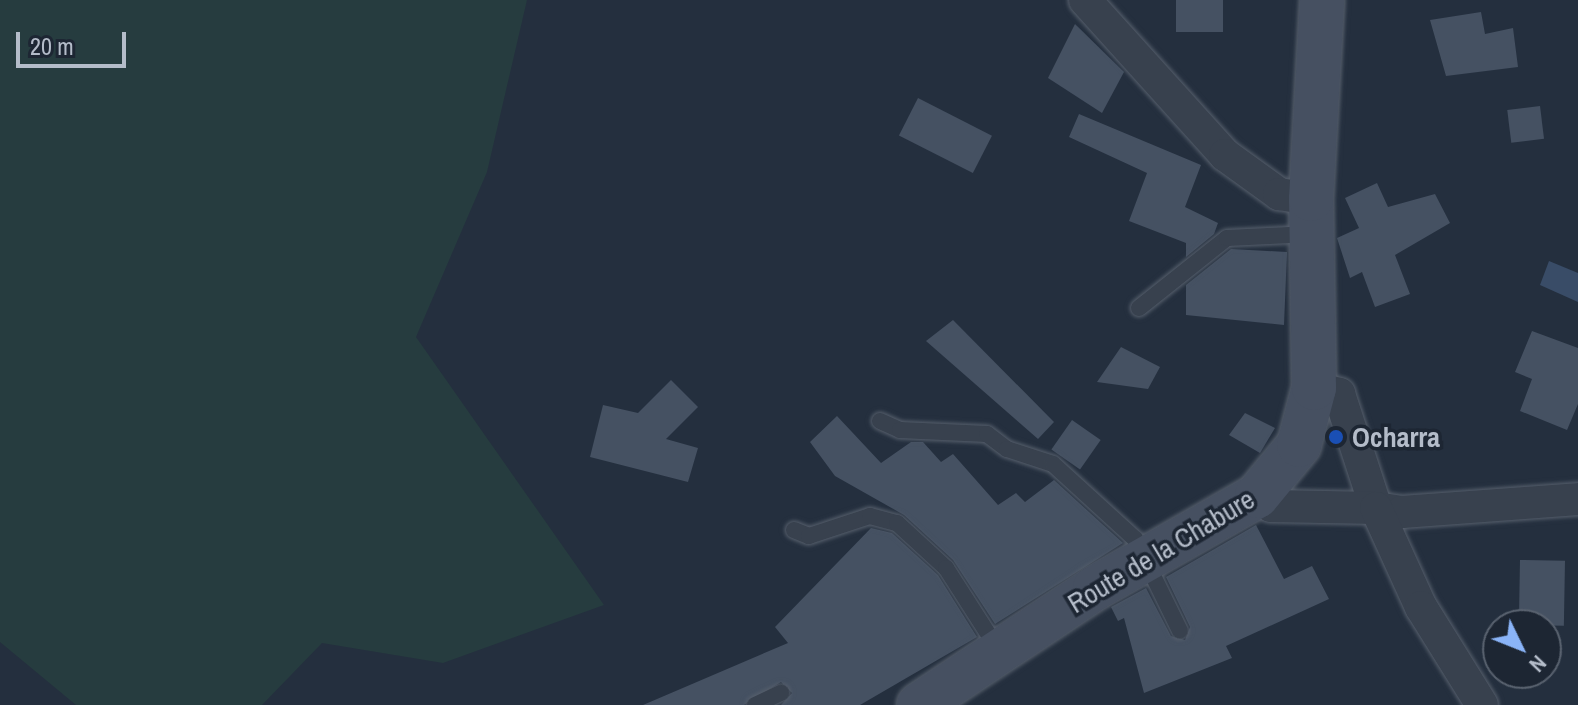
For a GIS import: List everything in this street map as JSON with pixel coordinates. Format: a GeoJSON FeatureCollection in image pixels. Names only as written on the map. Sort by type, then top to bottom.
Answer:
{"type":"FeatureCollection","features":[{"type":"Feature","properties":{"kind":"main road","name":"Route de la Chabure"},"geometry":{"type":"LineString","coordinates":[[919,705],[1146,558],[1257,496],[1299,445],[1314,388],[1312,217],[1322,0]]}},
{"type":"Feature","properties":{"kind":"street"},"geometry":{"type":"LineString","coordinates":[[1085,0],[1225,155],[1312,217]]}},
{"type":"Feature","properties":{"kind":"street"},"geometry":{"type":"LineString","coordinates":[[1314,388],[1339,394],[1376,508],[1415,596],[1482,705]]}},
{"type":"Feature","properties":{"kind":"street"},"geometry":{"type":"LineString","coordinates":[[1257,496],[1271,506],[1376,508],[1402,512],[1578,499]]}},
{"type":"Feature","properties":{"kind":"lane"},"geometry":{"type":"LineString","coordinates":[[1139,308],[1227,238],[1312,217]]}},
{"type":"Feature","properties":{"kind":"lane"},"geometry":{"type":"LineString","coordinates":[[880,421],[900,430],[987,434],[1007,449],[1040,458],[1135,539],[1180,631]]}},
{"type":"Feature","properties":{"kind":"lane"},"geometry":{"type":"LineString","coordinates":[[794,530],[809,536],[870,516],[897,523],[946,568],[1000,653]]}},
{"type":"Feature","properties":{"kind":"lane"},"geometry":{"type":"LineString","coordinates":[[755,705],[781,693]]}},
{"type":"Feature","properties":{"kind":"green space"},"geometry":{"type":"Polygon","coordinates":[[[0,0],[527,0],[487,172],[416,337],[604,605],[443,663],[322,643],[262,705],[76,705],[0,642],[0,0]]]}},
{"type":"Feature","properties":{"kind":"water"},"geometry":{"type":"Polygon","coordinates":[[[1549,261],[1578,273],[1578,302],[1540,285],[1549,261]]]}},
{"type":"Feature","properties":{"kind":"building"},"geometry":{"type":"Polygon","coordinates":[[[1176,0],[1223,0],[1223,32],[1176,32],[1176,0]]]}},
{"type":"Feature","properties":{"kind":"building"},"geometry":{"type":"Polygon","coordinates":[[[1481,12],[1485,34],[1513,28],[1518,67],[1446,76],[1430,20],[1481,12]]]}},
{"type":"Feature","properties":{"kind":"building"},"geometry":{"type":"Polygon","coordinates":[[[1075,24],[1124,72],[1102,113],[1048,78],[1075,24]]]}},
{"type":"Feature","properties":{"kind":"building"},"geometry":{"type":"Polygon","coordinates":[[[918,98],[992,136],[973,173],[899,135],[918,98]]]}},
{"type":"Feature","properties":{"kind":"building"},"geometry":{"type":"Polygon","coordinates":[[[1540,106],[1544,139],[1511,143],[1507,110],[1540,106]]]}},
{"type":"Feature","properties":{"kind":"building"},"geometry":{"type":"Polygon","coordinates":[[[1079,114],[1201,165],[1185,207],[1218,223],[1214,234],[1186,257],[1186,243],[1129,221],[1147,173],[1069,137],[1079,114]]]}},
{"type":"Feature","properties":{"kind":"building"},"geometry":{"type":"Polygon","coordinates":[[[1377,183],[1388,207],[1435,194],[1450,223],[1395,255],[1410,294],[1375,307],[1362,272],[1350,278],[1337,238],[1359,228],[1345,198],[1377,183]]]}},
{"type":"Feature","properties":{"kind":"building"},"geometry":{"type":"Polygon","coordinates":[[[1231,249],[1287,252],[1284,325],[1186,315],[1186,285],[1231,249]]]}},
{"type":"Feature","properties":{"kind":"building"},"geometry":{"type":"Polygon","coordinates":[[[953,320],[1054,422],[1038,439],[926,341],[953,320]]]}},
{"type":"Feature","properties":{"kind":"building"},"geometry":{"type":"Polygon","coordinates":[[[1532,331],[1578,348],[1578,404],[1567,430],[1520,411],[1532,379],[1515,372],[1532,331]]]}},
{"type":"Feature","properties":{"kind":"building"},"geometry":{"type":"Polygon","coordinates":[[[1121,347],[1160,367],[1148,389],[1097,382],[1121,347]]]}},
{"type":"Feature","properties":{"kind":"building"},"geometry":{"type":"Polygon","coordinates":[[[671,380],[698,407],[666,439],[698,448],[688,482],[590,457],[603,405],[638,413],[671,380]]]}},
{"type":"Feature","properties":{"kind":"building"},"geometry":{"type":"Polygon","coordinates":[[[1245,413],[1275,428],[1260,453],[1229,435],[1245,413]]]}},
{"type":"Feature","properties":{"kind":"building"},"geometry":{"type":"Polygon","coordinates":[[[837,416],[881,463],[911,442],[923,442],[941,462],[953,454],[998,505],[1016,493],[1025,502],[1054,480],[1123,543],[995,624],[953,560],[904,515],[835,476],[810,442],[837,416]]]}},
{"type":"Feature","properties":{"kind":"building"},"geometry":{"type":"Polygon","coordinates":[[[1072,420],[1101,440],[1080,470],[1051,449],[1072,420]]]}},
{"type":"Feature","properties":{"kind":"building"},"geometry":{"type":"Polygon","coordinates":[[[1256,525],[1284,579],[1312,566],[1329,599],[1226,646],[1232,658],[1144,693],[1124,618],[1118,621],[1111,607],[1146,588],[1171,636],[1185,640],[1190,627],[1166,577],[1256,525]]]}},
{"type":"Feature","properties":{"kind":"building"},"geometry":{"type":"Polygon","coordinates":[[[871,528],[892,533],[938,575],[977,637],[860,705],[781,705],[792,693],[781,682],[744,705],[643,705],[788,643],[775,627],[871,528]]]}},
{"type":"Feature","properties":{"kind":"building"},"geometry":{"type":"Polygon","coordinates":[[[1520,560],[1565,561],[1564,626],[1562,609],[1519,609],[1520,560]]]}},
{"type":"Feature","properties":{"kind":"place","name":"Ocharra"},"geometry":{"type":"Point","coordinates":[1336,437]}}]}
